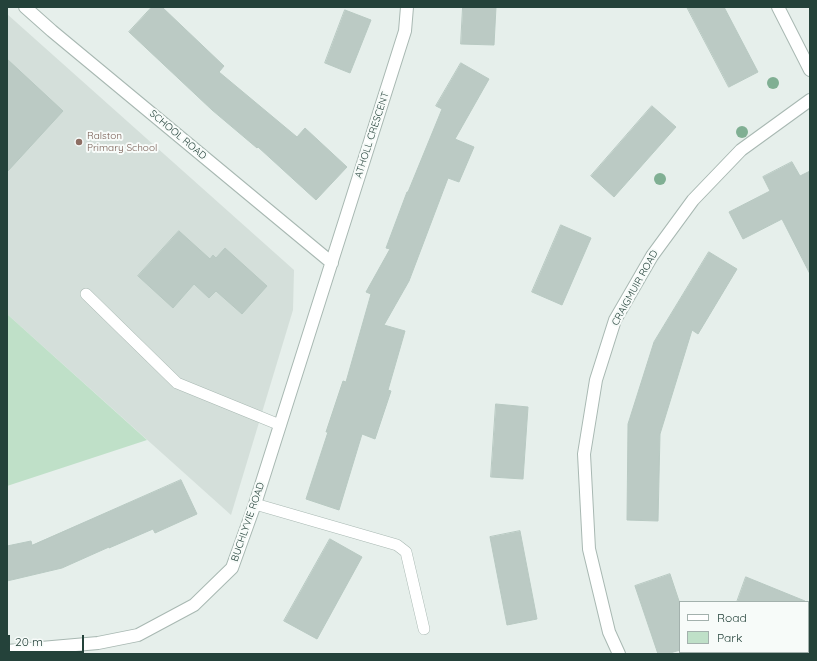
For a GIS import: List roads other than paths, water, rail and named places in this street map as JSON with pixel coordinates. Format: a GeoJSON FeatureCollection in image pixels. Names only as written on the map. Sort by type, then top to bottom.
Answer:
{"type":"FeatureCollection","features":[{"type":"Feature","properties":{"kind":"street","name":"SCHOOL ROAD"},"geometry":{"type":"LineString","coordinates":[[25,7],[332,263]]}},
{"type":"Feature","properties":{"kind":"street","name":"ATHOLL CRESCENT"},"geometry":{"type":"LineString","coordinates":[[332,263],[406,31],[407,7]]}},
{"type":"Feature","properties":{"kind":"street"},"geometry":{"type":"LineString","coordinates":[[778,7],[810,70]]}},
{"type":"Feature","properties":{"kind":"street","name":"CRAIGMUIR ROAD"},"geometry":{"type":"LineString","coordinates":[[619,654],[609,632],[589,549],[584,454],[596,380],[615,320],[652,256],[693,200],[741,150],[810,100]]}},
{"type":"Feature","properties":{"kind":"street","name":"BUCHLYVIE ROAD"},"geometry":{"type":"LineString","coordinates":[[7,651],[98,643],[138,635],[194,605],[232,568],[255,504],[332,263]]}},
{"type":"Feature","properties":{"kind":"lane"},"geometry":{"type":"LineString","coordinates":[[86,294],[177,383],[280,424]]}},
{"type":"Feature","properties":{"kind":"lane"},"geometry":{"type":"LineString","coordinates":[[255,504],[397,545],[406,552],[424,629]]}},
{"type":"Feature","properties":{"kind":"place","name":"Ralston Primary School"},"geometry":{"type":"Point","coordinates":[79,142]}}]}
